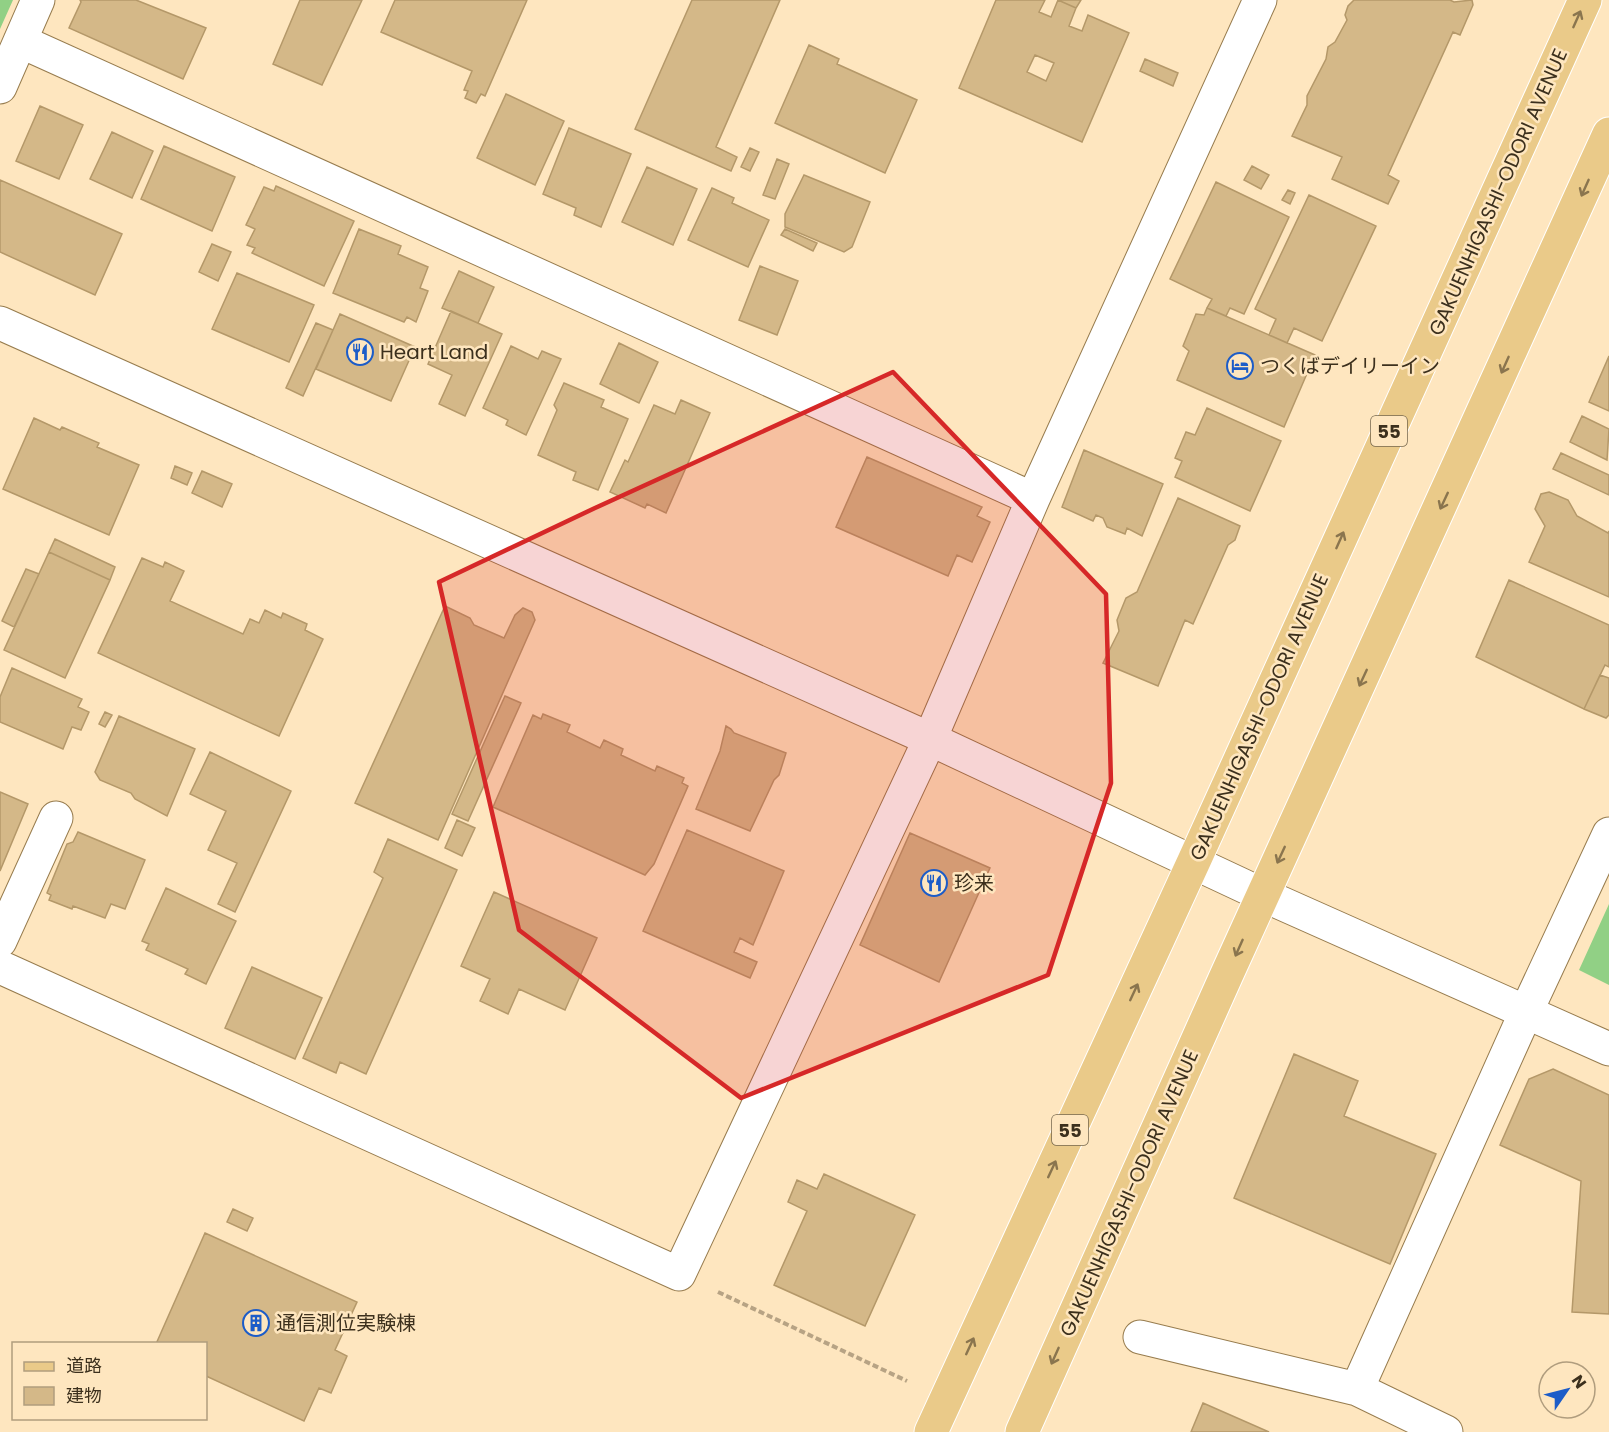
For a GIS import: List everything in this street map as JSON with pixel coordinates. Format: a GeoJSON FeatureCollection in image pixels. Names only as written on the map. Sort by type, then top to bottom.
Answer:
{"type":"FeatureCollection","features":[{"type":"Feature","properties":{"kind":"main road","name":"GAKUENHIGASHI-ODORI AVENUE"},"geometry":{"type":"LineString","coordinates":[[931,1432],[1194,861],[1585,0]]}},
{"type":"Feature","properties":{"kind":"main road","name":"GAKUENHIGASHI-ODORI AVENUE"},"geometry":{"type":"LineString","coordinates":[[1022,1432],[1609,134]]}},
{"type":"Feature","properties":{"kind":"street"},"geometry":{"type":"LineString","coordinates":[[0,87],[38,0]]}},
{"type":"Feature","properties":{"kind":"street"},"geometry":{"type":"LineString","coordinates":[[0,967],[679,1274],[930,739],[1034,500],[1260,0]]}},
{"type":"Feature","properties":{"kind":"street"},"geometry":{"type":"LineString","coordinates":[[21,41],[1034,500]]}},
{"type":"Feature","properties":{"kind":"street"},"geometry":{"type":"LineString","coordinates":[[0,322],[930,739],[1263,895],[1609,1049]]}},
{"type":"Feature","properties":{"kind":"street"},"geometry":{"type":"LineString","coordinates":[[0,941],[56,818]]}},
{"type":"Feature","properties":{"kind":"street"},"geometry":{"type":"LineString","coordinates":[[1357,1389],[1526,1012],[1609,834]]}},
{"type":"Feature","properties":{"kind":"street"},"geometry":{"type":"LineString","coordinates":[[1140,1337],[1357,1389],[1446,1432]]}},
{"type":"Feature","properties":{"kind":"path"},"geometry":{"type":"LineString","coordinates":[[679,1274],[946,1399]]}},
{"type":"Feature","properties":{"kind":"highlighted area"},"geometry":{"type":"Polygon","coordinates":[[[893,372],[1106,594],[1111,783],[1048,975],[741,1098],[519,930],[439,582],[893,372]]]}},
{"type":"Feature","properties":{"kind":"green space"},"geometry":{"type":"Polygon","coordinates":[[[0,0],[13,0],[0,29],[0,0]]]}},
{"type":"Feature","properties":{"kind":"green space"},"geometry":{"type":"Polygon","coordinates":[[[1609,904],[1609,985],[1579,970],[1609,904]]]}},
{"type":"Feature","properties":{"kind":"building"},"geometry":{"type":"Polygon","coordinates":[[[80,0],[136,0],[206,28],[183,79],[69,28],[80,0]]]}},
{"type":"Feature","properties":{"kind":"building"},"geometry":{"type":"Polygon","coordinates":[[[300,0],[362,0],[322,85],[273,64],[300,0]]]}},
{"type":"Feature","properties":{"kind":"building"},"geometry":{"type":"Polygon","coordinates":[[[395,0],[527,0],[485,96],[481,94],[476,103],[465,98],[468,91],[464,90],[472,71],[381,32],[395,0]]]}},
{"type":"Feature","properties":{"kind":"building"},"geometry":{"type":"Polygon","coordinates":[[[692,0],[780,0],[716,147],[737,157],[731,171],[635,129],[692,0]]]}},
{"type":"Feature","properties":{"kind":"building"},"geometry":{"type":"Polygon","coordinates":[[[996,0],[1045,0],[1039,12],[1051,17],[1058,0],[1076,8],[1069,26],[1082,31],[1088,15],[1129,33],[1082,142],[959,88],[996,0]],[[1035,55],[1027,72],[1046,81],[1054,63],[1035,55]]]}},
{"type":"Feature","properties":{"kind":"building"},"geometry":{"type":"Polygon","coordinates":[[[1058,0],[1081,0],[1076,8],[1058,0]]]}},
{"type":"Feature","properties":{"kind":"building"},"geometry":{"type":"Polygon","coordinates":[[[1354,0],[1450,0],[1454,2],[1472,0],[1473,5],[1460,35],[1453,32],[1388,175],[1399,181],[1388,204],[1332,179],[1342,157],[1292,136],[1307,105],[1307,96],[1326,59],[1328,47],[1335,42],[1347,20],[1345,15],[1348,6],[1354,0]]]}},
{"type":"Feature","properties":{"kind":"building"},"geometry":{"type":"Polygon","coordinates":[[[809,45],[839,59],[837,64],[917,100],[885,173],[775,123],[809,45]]]}},
{"type":"Feature","properties":{"kind":"building"},"geometry":{"type":"Polygon","coordinates":[[[1145,59],[1178,73],[1173,86],[1140,71],[1145,59]]]}},
{"type":"Feature","properties":{"kind":"building"},"geometry":{"type":"Polygon","coordinates":[[[506,94],[564,121],[535,185],[477,158],[506,94]]]}},
{"type":"Feature","properties":{"kind":"building"},"geometry":{"type":"Polygon","coordinates":[[[40,106],[83,125],[59,179],[16,161],[40,106]]]}},
{"type":"Feature","properties":{"kind":"building"},"geometry":{"type":"Polygon","coordinates":[[[569,128],[631,154],[601,227],[574,215],[576,208],[543,194],[569,128]]]}},
{"type":"Feature","properties":{"kind":"building"},"geometry":{"type":"Polygon","coordinates":[[[112,132],[153,151],[132,198],[90,179],[112,132]]]}},
{"type":"Feature","properties":{"kind":"building"},"geometry":{"type":"Polygon","coordinates":[[[164,146],[235,177],[212,231],[141,199],[164,146]]]}},
{"type":"Feature","properties":{"kind":"building"},"geometry":{"type":"Polygon","coordinates":[[[750,148],[759,152],[750,171],[741,167],[750,148]]]}},
{"type":"Feature","properties":{"kind":"building"},"geometry":{"type":"Polygon","coordinates":[[[777,159],[789,164],[775,199],[763,195],[777,159]]]}},
{"type":"Feature","properties":{"kind":"building"},"geometry":{"type":"Polygon","coordinates":[[[1252,166],[1269,175],[1261,189],[1244,180],[1252,166]]]}},
{"type":"Feature","properties":{"kind":"building"},"geometry":{"type":"Polygon","coordinates":[[[647,167],[697,189],[673,245],[622,222],[647,167]]]}},
{"type":"Feature","properties":{"kind":"building"},"geometry":{"type":"Polygon","coordinates":[[[804,175],[870,202],[852,247],[844,252],[785,227],[785,214],[804,175]]]}},
{"type":"Feature","properties":{"kind":"building"},"geometry":{"type":"Polygon","coordinates":[[[0,180],[122,234],[95,295],[0,252],[0,180]]]}},
{"type":"Feature","properties":{"kind":"building"},"geometry":{"type":"Polygon","coordinates":[[[1216,182],[1289,217],[1244,314],[1230,308],[1226,316],[1207,308],[1212,299],[1170,279],[1216,182]]]}},
{"type":"Feature","properties":{"kind":"building"},"geometry":{"type":"Polygon","coordinates":[[[276,186],[354,221],[324,286],[252,253],[255,248],[247,245],[255,229],[246,225],[264,187],[274,191],[276,186]]]}},
{"type":"Feature","properties":{"kind":"building"},"geometry":{"type":"Polygon","coordinates":[[[712,188],[734,198],[732,203],[769,220],[748,267],[688,240],[712,188]]]}},
{"type":"Feature","properties":{"kind":"building"},"geometry":{"type":"Polygon","coordinates":[[[1288,190],[1295,193],[1290,204],[1282,200],[1288,190]]]}},
{"type":"Feature","properties":{"kind":"building"},"geometry":{"type":"Polygon","coordinates":[[[1309,195],[1376,226],[1322,341],[1294,328],[1287,343],[1269,335],[1276,319],[1255,309],[1309,195]]]}},
{"type":"Feature","properties":{"kind":"building"},"geometry":{"type":"Polygon","coordinates":[[[359,229],[401,246],[398,254],[428,267],[420,288],[428,291],[416,322],[407,317],[404,322],[333,293],[359,229]]]}},
{"type":"Feature","properties":{"kind":"building"},"geometry":{"type":"Polygon","coordinates":[[[785,229],[817,243],[813,251],[781,235],[785,229]]]}},
{"type":"Feature","properties":{"kind":"building"},"geometry":{"type":"Polygon","coordinates":[[[212,244],[231,252],[218,281],[199,272],[212,244]]]}},
{"type":"Feature","properties":{"kind":"building"},"geometry":{"type":"Polygon","coordinates":[[[760,266],[798,281],[777,335],[739,320],[760,266]]]}},
{"type":"Feature","properties":{"kind":"building"},"geometry":{"type":"Polygon","coordinates":[[[459,271],[494,287],[478,323],[442,308],[459,271]]]}},
{"type":"Feature","properties":{"kind":"building"},"geometry":{"type":"Polygon","coordinates":[[[237,273],[314,305],[289,362],[212,329],[237,273]]]}},
{"type":"Feature","properties":{"kind":"building"},"geometry":{"type":"Polygon","coordinates":[[[1207,308],[1315,355],[1284,427],[1177,380],[1189,351],[1183,346],[1196,314],[1204,315],[1207,308]]]}},
{"type":"Feature","properties":{"kind":"building"},"geometry":{"type":"Polygon","coordinates":[[[451,311],[502,334],[465,416],[439,404],[452,375],[428,364],[451,311]]]}},
{"type":"Feature","properties":{"kind":"building"},"geometry":{"type":"Polygon","coordinates":[[[340,314],[415,347],[391,401],[316,369],[340,314]]]}},
{"type":"Feature","properties":{"kind":"building"},"geometry":{"type":"Polygon","coordinates":[[[316,323],[333,330],[303,396],[286,388],[316,323]]]}},
{"type":"Feature","properties":{"kind":"building"},"geometry":{"type":"Polygon","coordinates":[[[619,343],[658,362],[639,403],[600,384],[619,343]]]}},
{"type":"Feature","properties":{"kind":"building"},"geometry":{"type":"Polygon","coordinates":[[[511,346],[538,359],[542,351],[561,359],[526,435],[506,425],[508,420],[483,408],[511,346]]]}},
{"type":"Feature","properties":{"kind":"building"},"geometry":{"type":"Polygon","coordinates":[[[1609,356],[1609,411],[1589,402],[1609,356]]]}},
{"type":"Feature","properties":{"kind":"building"},"geometry":{"type":"Polygon","coordinates":[[[564,383],[604,400],[601,407],[628,419],[598,490],[573,480],[576,472],[538,455],[557,410],[554,405],[564,383]]]}},
{"type":"Feature","properties":{"kind":"building"},"geometry":{"type":"Polygon","coordinates":[[[681,400],[710,413],[666,513],[647,504],[645,508],[610,492],[625,460],[628,462],[654,405],[675,414],[681,400]]]}},
{"type":"Feature","properties":{"kind":"building"},"geometry":{"type":"Polygon","coordinates":[[[1207,408],[1281,441],[1250,511],[1175,477],[1182,461],[1175,458],[1186,432],[1195,435],[1207,408]]]}},
{"type":"Feature","properties":{"kind":"building"},"geometry":{"type":"Polygon","coordinates":[[[1582,416],[1609,429],[1607,460],[1570,442],[1582,416]]]}},
{"type":"Feature","properties":{"kind":"building"},"geometry":{"type":"Polygon","coordinates":[[[34,418],[60,430],[62,427],[99,443],[97,447],[139,465],[109,535],[3,489],[34,418]]]}},
{"type":"Feature","properties":{"kind":"building"},"geometry":{"type":"Polygon","coordinates":[[[1084,450],[1163,484],[1142,536],[1127,528],[1125,534],[1107,527],[1103,518],[1096,515],[1093,521],[1062,507],[1084,450]]]}},
{"type":"Feature","properties":{"kind":"building"},"geometry":{"type":"Polygon","coordinates":[[[1561,453],[1609,475],[1609,495],[1553,469],[1561,453]]]}},
{"type":"Feature","properties":{"kind":"building"},"geometry":{"type":"Polygon","coordinates":[[[867,457],[982,507],[977,516],[990,522],[972,562],[957,555],[948,576],[836,527],[867,457]]]}},
{"type":"Feature","properties":{"kind":"building"},"geometry":{"type":"Polygon","coordinates":[[[175,466],[192,473],[187,485],[171,478],[175,466]]]}},
{"type":"Feature","properties":{"kind":"building"},"geometry":{"type":"Polygon","coordinates":[[[202,471],[232,484],[222,507],[192,493],[202,471]]]}},
{"type":"Feature","properties":{"kind":"building"},"geometry":{"type":"Polygon","coordinates":[[[1549,492],[1568,500],[1577,516],[1608,533],[1609,531],[1609,597],[1529,562],[1545,526],[1535,509],[1541,494],[1549,492]]]}},
{"type":"Feature","properties":{"kind":"building"},"geometry":{"type":"Polygon","coordinates":[[[1178,498],[1240,526],[1235,540],[1228,545],[1193,624],[1185,620],[1158,686],[1103,663],[1119,631],[1117,620],[1126,598],[1137,592],[1178,498]]]}},
{"type":"Feature","properties":{"kind":"building"},"geometry":{"type":"Polygon","coordinates":[[[55,539],[115,567],[110,580],[49,552],[55,539]]]}},
{"type":"Feature","properties":{"kind":"building"},"geometry":{"type":"Polygon","coordinates":[[[49,552],[110,580],[65,678],[4,650],[49,552]]]}},
{"type":"Feature","properties":{"kind":"building"},"geometry":{"type":"Polygon","coordinates":[[[142,558],[163,567],[165,562],[184,571],[170,601],[243,634],[250,619],[259,623],[265,610],[281,618],[283,613],[307,624],[305,630],[323,639],[279,736],[98,653],[142,558]]]}},
{"type":"Feature","properties":{"kind":"building"},"geometry":{"type":"Polygon","coordinates":[[[26,569],[39,574],[14,627],[2,621],[26,569]]]}},
{"type":"Feature","properties":{"kind":"building"},"geometry":{"type":"Polygon","coordinates":[[[1509,580],[1609,625],[1609,667],[1605,665],[1584,709],[1476,657],[1509,580]]]}},
{"type":"Feature","properties":{"kind":"building"},"geometry":{"type":"Polygon","coordinates":[[[445,606],[470,618],[474,625],[504,638],[515,615],[523,608],[532,612],[535,620],[438,840],[355,803],[445,606]]]}},
{"type":"Feature","properties":{"kind":"building"},"geometry":{"type":"Polygon","coordinates":[[[12,668],[82,699],[78,707],[89,712],[81,730],[72,727],[63,749],[0,722],[0,697],[12,668]]]}},
{"type":"Feature","properties":{"kind":"building"},"geometry":{"type":"Polygon","coordinates":[[[1600,675],[1609,678],[1609,715],[1606,718],[1584,709],[1600,675]]]}},
{"type":"Feature","properties":{"kind":"building"},"geometry":{"type":"Polygon","coordinates":[[[505,696],[521,703],[468,821],[452,814],[505,696]]]}},
{"type":"Feature","properties":{"kind":"building"},"geometry":{"type":"Polygon","coordinates":[[[105,712],[112,715],[105,727],[99,724],[105,712]]]}},
{"type":"Feature","properties":{"kind":"building"},"geometry":{"type":"Polygon","coordinates":[[[543,714],[570,725],[567,732],[600,748],[604,740],[623,749],[621,755],[655,771],[657,766],[684,778],[682,783],[688,786],[654,864],[645,875],[493,807],[533,715],[541,719],[543,714]]]}},
{"type":"Feature","properties":{"kind":"building"},"geometry":{"type":"Polygon","coordinates":[[[119,716],[195,749],[167,816],[135,799],[131,793],[100,780],[95,772],[119,716]]]}},
{"type":"Feature","properties":{"kind":"building"},"geometry":{"type":"Polygon","coordinates":[[[726,726],[734,733],[786,753],[779,775],[774,780],[750,831],[696,809],[720,751],[726,726]]]}},
{"type":"Feature","properties":{"kind":"building"},"geometry":{"type":"Polygon","coordinates":[[[210,752],[291,791],[235,912],[218,904],[237,863],[208,850],[226,811],[190,794],[210,752]]]}},
{"type":"Feature","properties":{"kind":"building"},"geometry":{"type":"Polygon","coordinates":[[[0,792],[28,804],[0,871],[0,792]]]}},
{"type":"Feature","properties":{"kind":"building"},"geometry":{"type":"Polygon","coordinates":[[[457,820],[475,828],[462,856],[445,848],[457,820]]]}},
{"type":"Feature","properties":{"kind":"building"},"geometry":{"type":"Polygon","coordinates":[[[687,830],[784,871],[753,945],[740,938],[734,952],[757,962],[750,978],[643,931],[687,830]]]}},
{"type":"Feature","properties":{"kind":"building"},"geometry":{"type":"Polygon","coordinates":[[[78,832],[145,860],[125,909],[111,904],[105,918],[49,900],[51,895],[47,893],[67,844],[73,842],[78,832]]]}},
{"type":"Feature","properties":{"kind":"building"},"geometry":{"type":"Polygon","coordinates":[[[910,833],[990,868],[939,982],[860,945],[910,833]]]}},
{"type":"Feature","properties":{"kind":"building"},"geometry":{"type":"Polygon","coordinates":[[[388,839],[457,870],[366,1074],[340,1062],[336,1073],[303,1058],[383,878],[374,872],[388,839]]]}},
{"type":"Feature","properties":{"kind":"building"},"geometry":{"type":"Polygon","coordinates":[[[166,888],[236,921],[206,984],[185,974],[188,969],[146,950],[149,944],[142,941],[166,888]]]}},
{"type":"Feature","properties":{"kind":"building"},"geometry":{"type":"Polygon","coordinates":[[[494,892],[597,938],[565,1010],[519,989],[508,1014],[480,1001],[490,979],[461,966],[494,892]]]}},
{"type":"Feature","properties":{"kind":"building"},"geometry":{"type":"Polygon","coordinates":[[[252,967],[322,998],[295,1059],[225,1028],[252,967]]]}},
{"type":"Feature","properties":{"kind":"building"},"geometry":{"type":"Polygon","coordinates":[[[1294,1054],[1358,1081],[1344,1116],[1436,1154],[1390,1264],[1234,1198],[1294,1054]]]}},
{"type":"Feature","properties":{"kind":"building"},"geometry":{"type":"Polygon","coordinates":[[[1553,1069],[1609,1095],[1609,1314],[1572,1312],[1581,1181],[1500,1145],[1529,1079],[1553,1069]]]}},
{"type":"Feature","properties":{"kind":"building"},"geometry":{"type":"Polygon","coordinates":[[[824,1174],[915,1215],[865,1326],[774,1285],[807,1211],[788,1202],[797,1180],[817,1189],[824,1174]]]}},
{"type":"Feature","properties":{"kind":"building"},"geometry":{"type":"Polygon","coordinates":[[[233,1209],[253,1218],[247,1231],[227,1222],[233,1209]]]}},
{"type":"Feature","properties":{"kind":"building","name":"通信測位実験棟"},"geometry":{"type":"Polygon","coordinates":[[[205,1233],[357,1302],[335,1350],[347,1356],[331,1393],[319,1388],[304,1421],[207,1376],[207,1342],[157,1342],[205,1233]]]}},
{"type":"Feature","properties":{"kind":"building"},"geometry":{"type":"Polygon","coordinates":[[[1203,1403],[1269,1432],[1191,1432],[1203,1403]]]}},
{"type":"Feature","properties":{"kind":"place","name":"Heart Land"},"geometry":{"type":"Point","coordinates":[360,352]}},
{"type":"Feature","properties":{"kind":"place","name":"つくばデイリーイン"},"geometry":{"type":"Point","coordinates":[1240,366]}},
{"type":"Feature","properties":{"kind":"place","name":"珍来"},"geometry":{"type":"Point","coordinates":[934,883]}},
{"type":"Feature","properties":{"kind":"place","name":"通信測位実験棟"},"geometry":{"type":"Point","coordinates":[256,1323]}}]}
